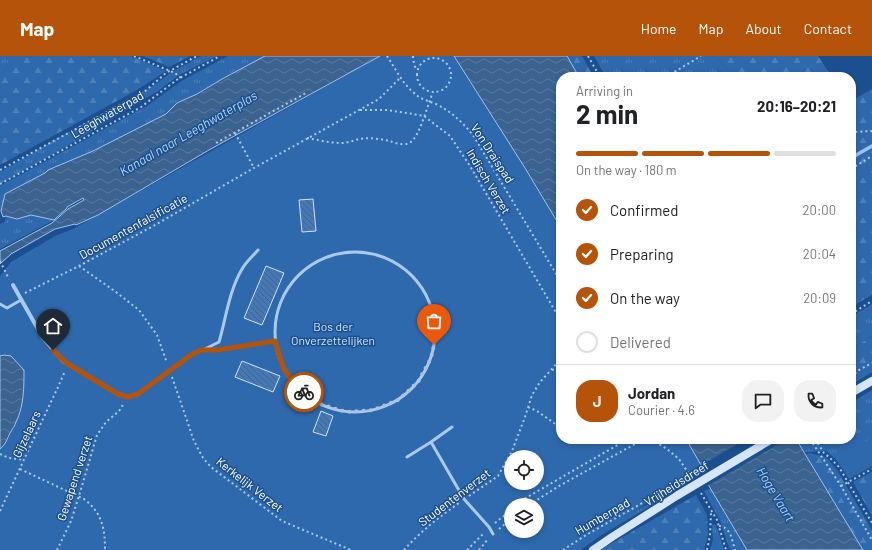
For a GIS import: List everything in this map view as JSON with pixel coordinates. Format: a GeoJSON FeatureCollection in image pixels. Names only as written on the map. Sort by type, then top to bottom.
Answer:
{"type":"FeatureCollection","features":[{"type":"Feature","properties":{"kind":"main road"},"geometry":{"type":"LineString","coordinates":[[856,390],[872,381]]}},
{"type":"Feature","properties":{"kind":"main road","name":"Vrijheidsdreef"},"geometry":{"type":"LineString","coordinates":[[593,550],[678,495],[764,444]]}},
{"type":"Feature","properties":{"kind":"street"},"geometry":{"type":"LineString","coordinates":[[13,285],[44,338],[53,350],[68,364],[118,394],[128,397],[138,394],[191,355],[201,350],[217,350]]}},
{"type":"Feature","properties":{"kind":"lane"},"geometry":{"type":"LineString","coordinates":[[201,350],[219,342],[230,294],[243,268],[258,250]]}},
{"type":"Feature","properties":{"kind":"lane"},"geometry":{"type":"LineString","coordinates":[[350,251],[376,254],[400,264],[419,282],[431,305],[436,331],[431,358],[418,382],[398,400],[373,410],[346,412],[320,404],[298,389],[283,367],[275,341],[276,315],[286,291],[302,271],[324,257],[350,251]]}},
{"type":"Feature","properties":{"kind":"lane"},"geometry":{"type":"LineString","coordinates":[[0,304],[7,308],[20,298]]}},
{"type":"Feature","properties":{"kind":"lane"},"geometry":{"type":"LineString","coordinates":[[217,350],[275,341]]}},
{"type":"Feature","properties":{"kind":"lane"},"geometry":{"type":"LineString","coordinates":[[407,457],[452,427]]}},
{"type":"Feature","properties":{"kind":"lane"},"geometry":{"type":"LineString","coordinates":[[431,442],[464,499],[493,534]]}},
{"type":"Feature","properties":{"kind":"path"},"geometry":{"type":"LineString","coordinates":[[134,56],[175,73],[181,78]]}},
{"type":"Feature","properties":{"kind":"path"},"geometry":{"type":"LineString","coordinates":[[0,170],[144,92],[166,73],[197,56]]}},
{"type":"Feature","properties":{"kind":"path","name":"Leeghwaterpad"},"geometry":{"type":"LineString","coordinates":[[0,184],[141,107],[168,86],[220,56]]}},
{"type":"Feature","properties":{"kind":"path","name":"Von Draispad"},"geometry":{"type":"LineString","coordinates":[[387,56],[405,84],[414,94],[436,104],[458,118],[473,135],[556,274]]}},
{"type":"Feature","properties":{"kind":"path"},"geometry":{"type":"LineString","coordinates":[[413,56],[418,82],[424,89],[433,92],[444,89],[448,85],[451,74],[447,63],[437,58],[426,59],[418,67],[417,72]]}},
{"type":"Feature","properties":{"kind":"path"},"geometry":{"type":"LineString","coordinates":[[588,56],[597,72]]}},
{"type":"Feature","properties":{"kind":"path"},"geometry":{"type":"LineString","coordinates":[[675,72],[702,56]]}},
{"type":"Feature","properties":{"kind":"path","name":"Documentenfalsificatie"},"geometry":{"type":"LineString","coordinates":[[20,298],[36,287],[79,266],[157,224],[307,138],[379,99],[401,77]]}},
{"type":"Feature","properties":{"kind":"path"},"geometry":{"type":"LineString","coordinates":[[307,138],[340,143],[361,139],[382,139],[398,144],[408,143],[413,140],[418,131],[433,92]]}},
{"type":"Feature","properties":{"kind":"path"},"geometry":{"type":"LineString","coordinates":[[216,143],[306,93]]}},
{"type":"Feature","properties":{"kind":"path","name":"Indisch Verzet"},"geometry":{"type":"LineString","coordinates":[[359,110],[387,110],[424,116],[450,136],[470,166],[556,312]]}},
{"type":"Feature","properties":{"kind":"path"},"geometry":{"type":"LineString","coordinates":[[856,132],[872,131]]}},
{"type":"Feature","properties":{"kind":"path"},"geometry":{"type":"LineString","coordinates":[[235,133],[254,168]]}},
{"type":"Feature","properties":{"kind":"path"},"geometry":{"type":"LineString","coordinates":[[856,166],[872,156]]}},
{"type":"Feature","properties":{"kind":"path"},"geometry":{"type":"LineString","coordinates":[[0,261],[13,285]]}},
{"type":"Feature","properties":{"kind":"path","name":"Kerkelijk Verzet"},"geometry":{"type":"LineString","coordinates":[[79,266],[139,310],[157,335],[194,441],[203,458],[211,467],[282,521],[351,550]]}},
{"type":"Feature","properties":{"kind":"path"},"geometry":{"type":"LineString","coordinates":[[856,311],[872,301]]}},
{"type":"Feature","properties":{"kind":"path"},"geometry":{"type":"LineString","coordinates":[[856,373],[872,363]]}},
{"type":"Feature","properties":{"kind":"path","name":"Gijzelaars"},"geometry":{"type":"LineString","coordinates":[[0,511],[68,364]]}},
{"type":"Feature","properties":{"kind":"path","name":"Studentenverzet"},"geometry":{"type":"LineString","coordinates":[[404,550],[412,540],[441,516],[498,476],[512,451],[532,395],[540,382],[556,364]]}},
{"type":"Feature","properties":{"kind":"path"},"geometry":{"type":"LineString","coordinates":[[551,370],[556,369]]}},
{"type":"Feature","properties":{"kind":"path","name":"Gewapend verzet"},"geometry":{"type":"LineString","coordinates":[[57,550],[71,521],[97,435],[106,422],[128,397]]}},
{"type":"Feature","properties":{"kind":"path"},"geometry":{"type":"LineString","coordinates":[[528,407],[549,418],[556,425]]}},
{"type":"Feature","properties":{"kind":"path"},"geometry":{"type":"LineString","coordinates":[[526,498],[619,444]]}},
{"type":"Feature","properties":{"kind":"path"},"geometry":{"type":"LineString","coordinates":[[540,498],[635,444]]}},
{"type":"Feature","properties":{"kind":"path"},"geometry":{"type":"LineString","coordinates":[[813,444],[841,486],[872,540]]}},
{"type":"Feature","properties":{"kind":"path"},"geometry":{"type":"LineString","coordinates":[[818,444],[824,453],[839,467],[872,523]]}},
{"type":"Feature","properties":{"kind":"path"},"geometry":{"type":"LineString","coordinates":[[0,454],[9,458],[24,460]]}},
{"type":"Feature","properties":{"kind":"path"},"geometry":{"type":"LineString","coordinates":[[20,469],[79,496],[89,503],[97,512],[103,525],[105,550]]}},
{"type":"Feature","properties":{"kind":"path"},"geometry":{"type":"LineString","coordinates":[[841,486],[872,469]]}},
{"type":"Feature","properties":{"kind":"path","name":"Humberpad"},"geometry":{"type":"LineString","coordinates":[[563,550],[586,535],[672,486]]}},
{"type":"Feature","properties":{"kind":"path"},"geometry":{"type":"LineString","coordinates":[[707,550],[710,535],[711,511]]}},
{"type":"Feature","properties":{"kind":"path"},"geometry":{"type":"LineString","coordinates":[[478,550],[504,525]]}},
{"type":"Feature","properties":{"kind":"path"},"geometry":{"type":"LineString","coordinates":[[719,526],[729,530],[735,550]]}},
{"type":"Feature","properties":{"kind":"green space"},"geometry":{"type":"Polygon","coordinates":[[[0,56],[11,56],[0,80],[0,56]]]}},
{"type":"Feature","properties":{"kind":"green space"},"geometry":{"type":"Polygon","coordinates":[[[11,56],[131,56],[166,71],[137,90],[0,165],[0,80],[11,56]]]}},
{"type":"Feature","properties":{"kind":"green space"},"geometry":{"type":"Polygon","coordinates":[[[143,56],[190,56],[169,67],[143,56]]]}},
{"type":"Feature","properties":{"kind":"green space"},"geometry":{"type":"Polygon","coordinates":[[[201,56],[217,56],[179,75],[158,91],[62,149],[0,184],[0,172],[56,139],[153,86],[172,72],[201,56]]]}},
{"type":"Feature","properties":{"kind":"green space"},"geometry":{"type":"Polygon","coordinates":[[[228,56],[265,56],[177,103],[166,114],[93,151],[48,170],[5,194],[1,211],[0,210],[0,186],[147,106],[183,80],[228,56]]]}},
{"type":"Feature","properties":{"kind":"green space","name":"Bos der Onverzettelijken"},"geometry":{"type":"Polygon","coordinates":[[[380,56],[454,56],[556,220],[556,444],[689,444],[701,464],[580,550],[0,550],[0,276],[11,262],[55,236],[73,229],[380,56]]]}},
{"type":"Feature","properties":{"kind":"green space"},"geometry":{"type":"Polygon","coordinates":[[[567,56],[582,56],[591,72],[576,72],[567,56]]]}},
{"type":"Feature","properties":{"kind":"green space"},"geometry":{"type":"Polygon","coordinates":[[[594,56],[715,56],[730,72],[603,72],[594,56]]]}},
{"type":"Feature","properties":{"kind":"green space"},"geometry":{"type":"Polygon","coordinates":[[[715,56],[818,56],[829,72],[730,72],[715,56]]]}},
{"type":"Feature","properties":{"kind":"green space"},"geometry":{"type":"Polygon","coordinates":[[[872,89],[872,295],[856,304],[856,98],[872,89]]]}},
{"type":"Feature","properties":{"kind":"green space"},"geometry":{"type":"Polygon","coordinates":[[[31,215],[54,220],[0,249],[0,224],[5,222],[6,216],[17,219],[31,215]]]}},
{"type":"Feature","properties":{"kind":"green space"},"geometry":{"type":"Polygon","coordinates":[[[872,304],[872,336],[856,346],[856,314],[872,304]]]}},
{"type":"Feature","properties":{"kind":"green space"},"geometry":{"type":"Polygon","coordinates":[[[872,336],[872,372],[856,382],[856,346],[872,336]]]}},
{"type":"Feature","properties":{"kind":"green space"},"geometry":{"type":"Polygon","coordinates":[[[872,390],[872,466],[837,460],[826,451],[804,452],[799,444],[856,444],[856,400],[872,390]]]}},
{"type":"Feature","properties":{"kind":"green space"},"geometry":{"type":"Polygon","coordinates":[[[872,438],[872,466],[849,479],[836,459],[872,438]]]}},
{"type":"Feature","properties":{"kind":"green space"},"geometry":{"type":"Polygon","coordinates":[[[809,453],[826,457],[837,470],[872,530],[872,550],[863,550],[806,455],[809,453]]]}},
{"type":"Feature","properties":{"kind":"green space"},"geometry":{"type":"Polygon","coordinates":[[[872,472],[872,516],[853,482],[872,472]]]}},
{"type":"Feature","properties":{"kind":"green space"},"geometry":{"type":"Polygon","coordinates":[[[872,486],[872,513],[860,492],[872,486]]]}},
{"type":"Feature","properties":{"kind":"green space"},"geometry":{"type":"Polygon","coordinates":[[[711,488],[747,550],[730,550],[720,521],[704,491],[711,488]]]}},
{"type":"Feature","properties":{"kind":"green space"},"geometry":{"type":"Polygon","coordinates":[[[672,493],[600,536],[580,550],[569,550],[632,512],[672,493]]]}},
{"type":"Feature","properties":{"kind":"green space"},"geometry":{"type":"Polygon","coordinates":[[[696,495],[707,515],[708,535],[704,550],[600,550],[696,495]]]}},
{"type":"Feature","properties":{"kind":"green space"},"geometry":{"type":"Polygon","coordinates":[[[715,524],[724,550],[710,550],[713,539],[712,525],[715,524]]]}},
{"type":"Feature","properties":{"kind":"water","name":"Kanaal naar Leeghwaterplas"},"geometry":{"type":"Polygon","coordinates":[[[265,56],[380,56],[209,150],[98,215],[76,225],[55,229],[11,254],[0,264],[0,251],[52,223],[68,209],[84,200],[83,198],[67,207],[54,220],[31,215],[17,219],[6,216],[3,217],[1,211],[5,194],[48,170],[93,151],[166,114],[177,103],[197,94],[265,56]]]}},
{"type":"Feature","properties":{"kind":"water"},"geometry":{"type":"Polygon","coordinates":[[[454,56],[567,56],[576,72],[556,72],[556,220],[454,56]]]}},
{"type":"Feature","properties":{"kind":"water"},"geometry":{"type":"Polygon","coordinates":[[[0,356],[11,356],[24,370],[24,383],[19,416],[4,445],[0,449],[0,356]]]}},
{"type":"Feature","properties":{"kind":"water","name":"Hoge Vaart"},"geometry":{"type":"Polygon","coordinates":[[[689,444],[799,444],[863,550],[747,550],[709,486],[705,472],[689,444]]]}},
{"type":"Feature","properties":{"kind":"pier"},"geometry":{"type":"Polygon","coordinates":[[[737,444],[778,444],[707,486],[704,473],[700,466],[737,444]]]}},
{"type":"Feature","properties":{"kind":"building"},"geometry":{"type":"Polygon","coordinates":[[[313,199],[316,231],[302,232],[299,200],[313,199]]]}},
{"type":"Feature","properties":{"kind":"building"},"geometry":{"type":"Polygon","coordinates":[[[266,266],[284,273],[262,325],[244,318],[266,266]]]}},
{"type":"Feature","properties":{"kind":"building"},"geometry":{"type":"Polygon","coordinates":[[[242,361],[280,376],[273,392],[235,377],[242,361]]]}},
{"type":"Feature","properties":{"kind":"building"},"geometry":{"type":"Polygon","coordinates":[[[321,411],[333,416],[326,436],[313,432],[321,411]]]}},
{"type":"Feature","properties":{"kind":"waterway"},"geometry":{"type":"LineString","coordinates":[[856,155],[872,146]]}},
{"type":"Feature","properties":{"kind":"way so far"},"geometry":{"type":"LineString","coordinates":[[304,392],[320,404],[346,412],[373,410],[398,400],[418,382],[431,358],[434,345]]}},
{"type":"Feature","properties":{"kind":"route"},"geometry":{"type":"LineString","coordinates":[[53,350],[68,364],[118,394],[128,397],[138,394],[191,355],[201,350],[217,350],[275,341],[283,367],[298,389],[304,392]]}}]}
